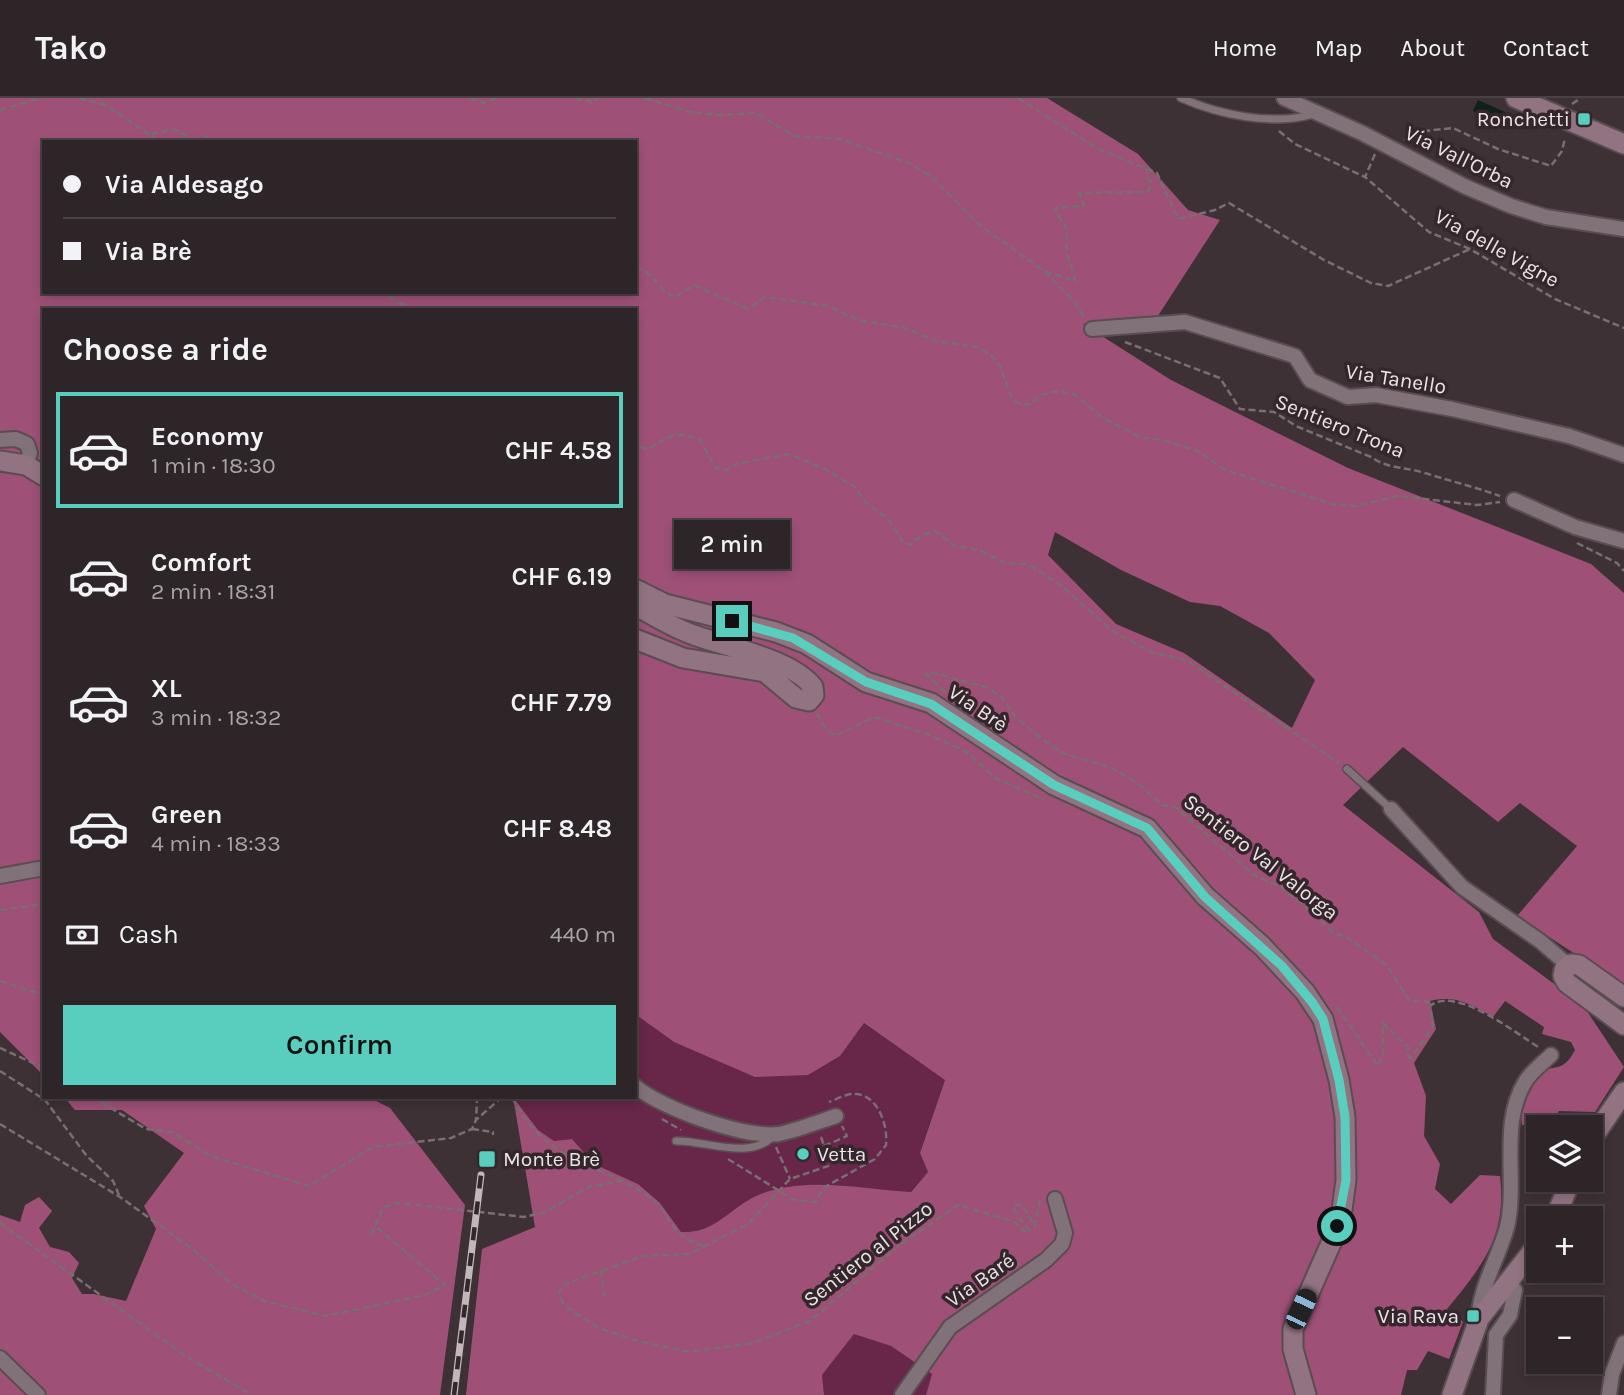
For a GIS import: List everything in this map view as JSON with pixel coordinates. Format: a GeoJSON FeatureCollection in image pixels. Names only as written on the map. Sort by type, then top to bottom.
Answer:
{"type":"FeatureCollection","features":[{"type":"Feature","properties":{"kind":"street","name":"Via Vall'Orba"},"geometry":{"type":"LineString","coordinates":[[1284,98],[1388,145],[1511,206],[1546,217],[1624,229]]}},
{"type":"Feature","properties":{"kind":"street"},"geometry":{"type":"LineString","coordinates":[[1516,98],[1624,145]]}},
{"type":"Feature","properties":{"kind":"street","name":"Via Tanello"},"geometry":{"type":"LineString","coordinates":[[1093,329],[1185,322],[1295,356],[1310,380],[1348,397],[1376,395],[1452,409],[1569,436],[1624,455]]}},
{"type":"Feature","properties":{"kind":"street"},"geometry":{"type":"LineString","coordinates":[[0,440],[16,439],[27,443],[30,453],[26,465]]}},
{"type":"Feature","properties":{"kind":"street"},"geometry":{"type":"LineString","coordinates":[[0,461],[26,465],[42,476]]}},
{"type":"Feature","properties":{"kind":"street"},"geometry":{"type":"LineString","coordinates":[[1514,500],[1566,523],[1624,541]]}},
{"type":"Feature","properties":{"kind":"street","name":"Via Brè"},"geometry":{"type":"LineString","coordinates":[[637,590],[665,604],[793,638],[846,670],[879,686],[921,699],[947,713],[1054,785],[1147,828],[1205,897],[1253,938],[1305,992],[1323,1019],[1339,1080],[1345,1117],[1346,1180],[1342,1210],[1293,1329],[1293,1349],[1306,1395]]}},
{"type":"Feature","properties":{"kind":"street"},"geometry":{"type":"LineString","coordinates":[[637,606],[683,631],[742,649],[807,680],[813,687],[814,695],[809,701],[803,701],[765,672],[684,658],[637,640]]}},
{"type":"Feature","properties":{"kind":"street"},"geometry":{"type":"LineString","coordinates":[[1391,809],[1462,887],[1540,941],[1568,965],[1582,966],[1624,997]]}},
{"type":"Feature","properties":{"kind":"street"},"geometry":{"type":"LineString","coordinates":[[0,876],[42,868]]}},
{"type":"Feature","properties":{"kind":"street"},"geometry":{"type":"LineString","coordinates":[[1568,965],[1563,973],[1564,980],[1624,1026]]}},
{"type":"Feature","properties":{"kind":"street"},"geometry":{"type":"LineString","coordinates":[[1479,1319],[1480,1297],[1494,1268],[1510,1212],[1510,1151],[1519,1099],[1525,1083],[1551,1055]]}},
{"type":"Feature","properties":{"kind":"street"},"geometry":{"type":"LineString","coordinates":[[637,1087],[659,1102],[714,1123],[775,1141],[836,1116]]}},
{"type":"Feature","properties":{"kind":"street"},"geometry":{"type":"LineString","coordinates":[[1603,1123],[1624,1092]]}},
{"type":"Feature","properties":{"kind":"street","name":"Via Baré"},"geometry":{"type":"LineString","coordinates":[[902,1395],[950,1327],[1046,1260],[1062,1244],[1065,1233],[1051,1203]]}},
{"type":"Feature","properties":{"kind":"street"},"geometry":{"type":"LineString","coordinates":[[1452,1395],[1479,1319],[1526,1258]]}},
{"type":"Feature","properties":{"kind":"street"},"geometry":{"type":"LineString","coordinates":[[1493,1395],[1496,1335],[1510,1315],[1515,1290],[1507,1280]]}},
{"type":"Feature","properties":{"kind":"street"},"geometry":{"type":"LineString","coordinates":[[1609,1395],[1612,1374],[1624,1343]]}},
{"type":"Feature","properties":{"kind":"street"},"geometry":{"type":"LineString","coordinates":[[0,1358],[38,1395]]}},
{"type":"Feature","properties":{"kind":"lane"},"geometry":{"type":"LineString","coordinates":[[1181,98],[1222,112],[1272,118],[1296,119],[1318,113]]}},
{"type":"Feature","properties":{"kind":"lane"},"geometry":{"type":"LineString","coordinates":[[1347,769],[1391,809]]}},
{"type":"Feature","properties":{"kind":"lane"},"geometry":{"type":"LineString","coordinates":[[676,1141],[744,1147],[775,1141]]}},
{"type":"Feature","properties":{"kind":"path"},"geometry":{"type":"LineString","coordinates":[[0,110],[41,98]]}},
{"type":"Feature","properties":{"kind":"path"},"geometry":{"type":"LineString","coordinates":[[79,98],[106,105],[157,140]]}},
{"type":"Feature","properties":{"kind":"path"},"geometry":{"type":"LineString","coordinates":[[470,98],[484,103],[497,98]]}},
{"type":"Feature","properties":{"kind":"path"},"geometry":{"type":"LineString","coordinates":[[575,98],[593,102],[599,98]]}},
{"type":"Feature","properties":{"kind":"path"},"geometry":{"type":"LineString","coordinates":[[645,98],[699,113],[756,113],[793,136],[840,139],[909,163],[932,177],[978,224],[1044,271],[1073,300],[1093,329]]}},
{"type":"Feature","properties":{"kind":"path"},"geometry":{"type":"LineString","coordinates":[[1018,98],[1098,149],[1147,169],[1161,180],[1178,219],[1202,215],[1229,202],[1324,260],[1349,269],[1371,283],[1388,286],[1470,249]]}},
{"type":"Feature","properties":{"kind":"path","name":"Via delle Vigne"},"geometry":{"type":"LineString","coordinates":[[1272,118],[1279,130],[1295,144],[1365,177],[1429,232],[1470,249],[1555,299],[1624,328]]}},
{"type":"Feature","properties":{"kind":"path"},"geometry":{"type":"LineString","coordinates":[[1365,177],[1388,145],[1424,131],[1453,128],[1498,149],[1551,166],[1562,151],[1569,121]]}},
{"type":"Feature","properties":{"kind":"path"},"geometry":{"type":"LineString","coordinates":[[142,129],[153,135],[174,129],[194,140]]}},
{"type":"Feature","properties":{"kind":"path"},"geometry":{"type":"LineString","coordinates":[[1044,271],[1075,281],[1067,250],[1069,239],[1066,225],[1055,213],[1056,208],[1084,206],[1079,193],[1148,192],[1151,182],[1146,177],[1147,169]]}},
{"type":"Feature","properties":{"kind":"path"},"geometry":{"type":"LineString","coordinates":[[637,268],[653,277],[658,288],[676,297],[694,285],[748,309],[765,297],[799,299],[828,306],[858,320],[905,328],[936,341],[977,347],[991,355],[999,364],[1012,399],[1021,405],[1031,404],[1041,395],[1058,391],[1075,395],[1103,418],[1139,437],[1163,440],[1198,451],[1225,470],[1333,504],[1356,506],[1398,496],[1477,505],[1514,500]]}},
{"type":"Feature","properties":{"kind":"path"},"geometry":{"type":"LineString","coordinates":[[384,294],[409,308]]}},
{"type":"Feature","properties":{"kind":"path","name":"Sentiero Trona"},"geometry":{"type":"LineString","coordinates":[[1118,339],[1220,378],[1240,409],[1273,412],[1296,426],[1371,457],[1381,464],[1423,472],[1458,485],[1471,485],[1514,500]]}},
{"type":"Feature","properties":{"kind":"path"},"geometry":{"type":"LineString","coordinates":[[637,441],[640,447],[648,449],[671,434],[681,433],[699,439],[716,468],[726,470],[736,464],[789,454],[825,469],[855,487],[865,502],[888,519],[902,542],[911,545],[922,535],[935,531],[943,540],[956,546],[979,550],[1006,563],[1029,564],[1063,587],[1114,632],[1152,652],[1186,660],[1347,769]]}},
{"type":"Feature","properties":{"kind":"path"},"geometry":{"type":"LineString","coordinates":[[1566,523],[1569,537],[1578,545],[1617,563],[1624,571]]}},
{"type":"Feature","properties":{"kind":"path","name":"Sentiero Val Valorga"},"geometry":{"type":"LineString","coordinates":[[947,713],[953,703],[926,674],[930,672],[962,678],[986,687],[1002,697],[1033,732],[1062,753],[1123,773],[1152,798],[1175,807],[1254,875],[1281,887],[1333,933],[1346,937],[1380,960],[1390,970],[1409,1000],[1433,1003]]}},
{"type":"Feature","properties":{"kind":"path"},"geometry":{"type":"LineString","coordinates":[[803,701],[802,712],[814,711],[835,736],[874,717],[927,734],[965,751],[997,779],[1046,800]]}},
{"type":"Feature","properties":{"kind":"path"},"geometry":{"type":"LineString","coordinates":[[0,910],[42,904]]}},
{"type":"Feature","properties":{"kind":"path"},"geometry":{"type":"LineString","coordinates":[[0,981],[42,994]]}},
{"type":"Feature","properties":{"kind":"path"},"geometry":{"type":"LineString","coordinates":[[1331,1000],[1357,1032],[1378,1066],[1383,1055],[1383,1023],[1408,1047],[1408,1056],[1411,1058],[1433,1026],[1429,1009],[1433,1003],[1449,999],[1468,1005],[1551,1055]]}},
{"type":"Feature","properties":{"kind":"path"},"geometry":{"type":"LineString","coordinates":[[0,1048],[42,1067]]}},
{"type":"Feature","properties":{"kind":"path"},"geometry":{"type":"LineString","coordinates":[[0,1071],[42,1098]]}},
{"type":"Feature","properties":{"kind":"path"},"geometry":{"type":"LineString","coordinates":[[43,1099],[86,1155],[113,1181],[120,1196]]}},
{"type":"Feature","properties":{"kind":"path"},"geometry":{"type":"LineString","coordinates":[[95,1099],[146,1129],[172,1132],[211,1156],[309,1186],[373,1147],[451,1138],[472,1129],[493,1132],[493,1135]]}},
{"type":"Feature","properties":{"kind":"path"},"geometry":{"type":"LineString","coordinates":[[472,1129],[476,1120],[476,1099]]}},
{"type":"Feature","properties":{"kind":"path"},"geometry":{"type":"LineString","coordinates":[[476,1120],[500,1099]]}},
{"type":"Feature","properties":{"kind":"path"},"geometry":{"type":"LineString","coordinates":[[513,1099],[535,1132],[563,1156],[621,1181],[650,1197],[676,1232],[690,1242],[705,1246]]}},
{"type":"Feature","properties":{"kind":"path"},"geometry":{"type":"LineString","coordinates":[[0,1124],[120,1196],[194,1250],[233,1286],[265,1301],[325,1316],[425,1295],[446,1285],[375,1227]]}},
{"type":"Feature","properties":{"kind":"path"},"geometry":{"type":"LineString","coordinates":[[824,1146],[843,1138]]}},
{"type":"Feature","properties":{"kind":"path"},"geometry":{"type":"LineString","coordinates":[[775,1141],[790,1179],[816,1172],[832,1162]]}},
{"type":"Feature","properties":{"kind":"path"},"geometry":{"type":"LineString","coordinates":[[706,1143],[778,1189]]}},
{"type":"Feature","properties":{"kind":"path","name":"Sentiero al Pizzo"},"geometry":{"type":"LineString","coordinates":[[790,1179],[748,1224],[690,1254],[643,1255],[562,1284],[559,1293],[563,1303],[599,1328],[689,1352],[752,1343],[810,1321],[900,1245],[958,1205],[1015,1222],[1024,1231],[1030,1231],[1015,1212],[1014,1205],[1022,1205],[1035,1226],[1040,1197],[1051,1203]]}},
{"type":"Feature","properties":{"kind":"path"},"geometry":{"type":"LineString","coordinates":[[371,1235],[383,1207],[398,1203],[524,1217],[545,1212],[589,1186],[621,1181]]}},
{"type":"Feature","properties":{"kind":"path"},"geometry":{"type":"LineString","coordinates":[[0,1223],[187,1357],[252,1395]]}},
{"type":"Feature","properties":{"kind":"path"},"geometry":{"type":"LineString","coordinates":[[601,1269],[604,1296]]}},
{"type":"Feature","properties":{"kind":"shaded area"},"geometry":{"type":"Polygon","coordinates":[[[0,98],[1047,98],[1138,154],[1188,210],[1220,220],[1154,322],[1083,324],[1171,380],[1348,468],[1591,564],[1624,593],[1624,986],[1517,916],[1577,846],[1520,803],[1498,822],[1403,747],[1343,805],[1479,912],[1493,939],[1583,1005],[1624,1067],[1595,1112],[1559,1111],[1557,1115],[1526,1115],[1526,1125],[1522,1125],[1523,1102],[1529,1088],[1543,1069],[1558,1067],[1569,1060],[1575,1050],[1571,1042],[1542,1034],[1544,1027],[1505,1001],[1493,1017],[1455,1000],[1430,1001],[1436,1029],[1414,1063],[1426,1096],[1424,1136],[1440,1164],[1435,1189],[1451,1204],[1480,1175],[1500,1176],[1500,1216],[1496,1233],[1481,1263],[1447,1309],[1463,1322],[1449,1359],[1428,1351],[1417,1370],[1407,1370],[1401,1395],[926,1395],[932,1374],[891,1346],[854,1334],[822,1375],[824,1395],[466,1395],[482,1249],[535,1227],[513,1099],[538,1130],[554,1141],[572,1139],[594,1164],[638,1184],[660,1203],[681,1232],[693,1232],[712,1225],[756,1196],[793,1186],[832,1185],[911,1192],[928,1172],[920,1153],[945,1080],[864,1023],[840,1056],[808,1075],[755,1077],[674,1042],[637,1015],[637,308],[42,308],[42,1074],[0,1032],[0,98]],[[1055,532],[1048,555],[1116,624],[1184,653],[1292,728],[1315,680],[1269,633],[1220,606],[1190,602],[1121,570],[1055,532]]]}},
{"type":"Feature","properties":{"kind":"shaded area"},"geometry":{"type":"Polygon","coordinates":[[[1478,100],[1505,112],[1500,123],[1473,111],[1478,100]]]}},
{"type":"Feature","properties":{"kind":"shaded area"},"geometry":{"type":"Polygon","coordinates":[[[637,1015],[674,1042],[840,1056],[863,1023],[945,1079],[920,1152],[928,1172],[910,1192],[832,1185],[793,1186],[756,1196],[712,1225],[693,1232],[681,1232],[660,1203],[638,1184],[593,1164],[572,1139],[554,1142],[538,1130],[515,1099],[637,1099],[637,1015]]]}},
{"type":"Feature","properties":{"kind":"shaded area"},"geometry":{"type":"Polygon","coordinates":[[[66,1099],[372,1099],[390,1108],[465,1205],[440,1395],[0,1395],[0,1215],[20,1222],[25,1205],[39,1197],[52,1211],[39,1228],[50,1247],[69,1252],[79,1263],[72,1278],[82,1294],[126,1301],[156,1229],[144,1206],[184,1153],[122,1110],[75,1110],[66,1099]]]}},
{"type":"Feature","properties":{"kind":"shaded area"},"geometry":{"type":"Polygon","coordinates":[[[854,1334],[891,1346],[932,1374],[926,1395],[824,1395],[822,1375],[854,1334]]]}},
{"type":"Feature","properties":{"kind":"railway"},"geometry":{"type":"LineString","coordinates":[[454,1395],[481,1175]]}},
{"type":"Feature","properties":{"kind":"place","name":"Ronchetti"},"geometry":{"type":"Point","coordinates":[1584,119]}},
{"type":"Feature","properties":{"kind":"place","name":"Vetta"},"geometry":{"type":"Point","coordinates":[803,1154]}},
{"type":"Feature","properties":{"kind":"place","name":"Monte Brè"},"geometry":{"type":"Point","coordinates":[487,1159]}},
{"type":"Feature","properties":{"kind":"place","name":"Via Rava"},"geometry":{"type":"Point","coordinates":[1473,1316]}},
{"type":"Feature","properties":{"kind":"route"},"geometry":{"type":"LineString","coordinates":[[732,621],[793,638],[819,651],[855,677],[921,699],[1054,785],[1147,828],[1205,897],[1282,966],[1323,1019],[1339,1080],[1345,1117],[1346,1180],[1337,1226]]}}]}
